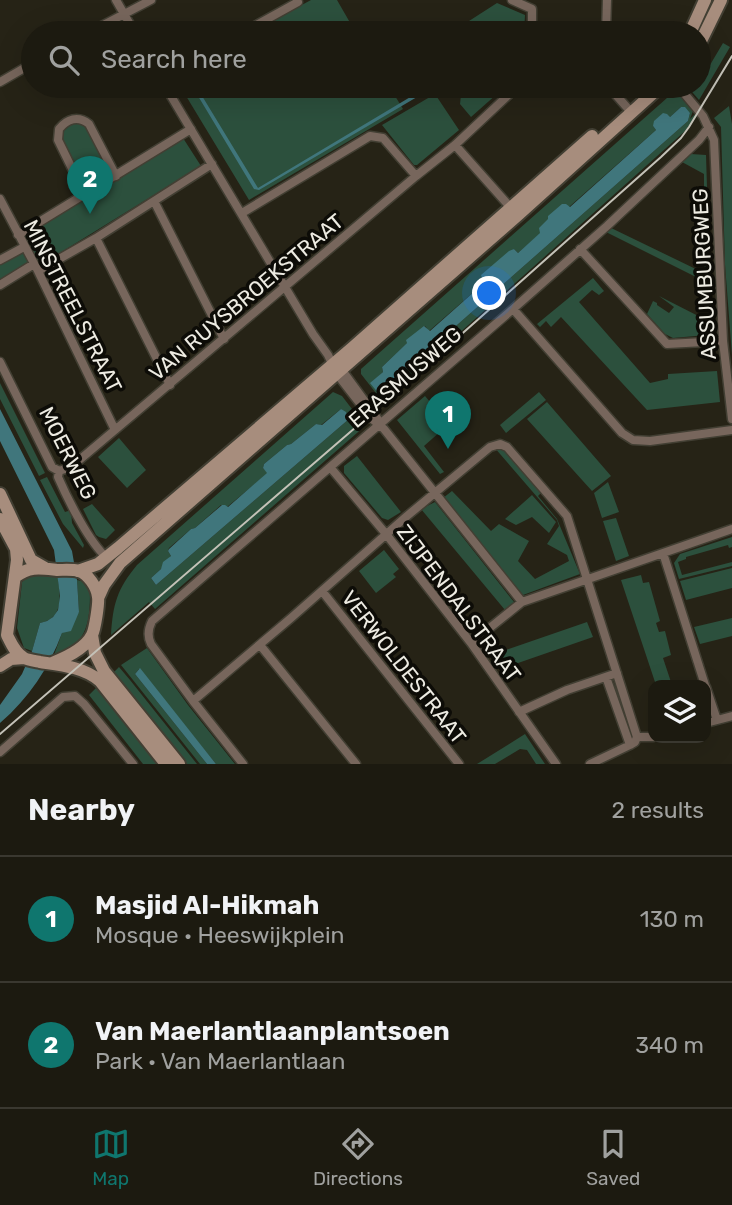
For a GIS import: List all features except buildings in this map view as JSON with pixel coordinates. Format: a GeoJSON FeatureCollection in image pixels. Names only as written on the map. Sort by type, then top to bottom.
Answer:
{"type":"FeatureCollection","features":[{"type":"Feature","properties":{"kind":"main road"},"geometry":{"type":"LineString","coordinates":[[695,21],[705,0]]}},
{"type":"Feature","properties":{"kind":"main road"},"geometry":{"type":"LineString","coordinates":[[711,21],[721,0]]}},
{"type":"Feature","properties":{"kind":"main road"},"geometry":{"type":"LineString","coordinates":[[15,578],[29,569],[90,569],[107,558],[518,215],[638,98]]}},
{"type":"Feature","properties":{"kind":"main road"},"geometry":{"type":"LineString","coordinates":[[179,764],[104,671],[95,653],[92,635],[99,596],[104,585],[120,564],[335,366],[512,208],[644,98]]}},
{"type":"Feature","properties":{"kind":"main road"},"geometry":{"type":"LineString","coordinates":[[0,494],[32,560],[50,569]]}},
{"type":"Feature","properties":{"kind":"main road"},"geometry":{"type":"LineString","coordinates":[[0,519],[16,549],[17,567],[7,635],[0,649]]}},
{"type":"Feature","properties":{"kind":"main road"},"geometry":{"type":"LineString","coordinates":[[78,571],[89,578],[99,596]]}},
{"type":"Feature","properties":{"kind":"main road"},"geometry":{"type":"LineString","coordinates":[[7,635],[12,646],[25,659]]}},
{"type":"Feature","properties":{"kind":"main road"},"geometry":{"type":"LineString","coordinates":[[52,664],[79,649],[92,635]]}},
{"type":"Feature","properties":{"kind":"main road"},"geometry":{"type":"LineString","coordinates":[[0,666],[11,659],[25,659],[87,672],[100,681],[166,764]]}},
{"type":"Feature","properties":{"kind":"street"},"geometry":{"type":"LineString","coordinates":[[116,0],[128,21]]}},
{"type":"Feature","properties":{"kind":"street"},"geometry":{"type":"LineString","coordinates":[[112,21],[151,0]]}},
{"type":"Feature","properties":{"kind":"street"},"geometry":{"type":"LineString","coordinates":[[264,21],[298,2],[297,0]]}},
{"type":"Feature","properties":{"kind":"street"},"geometry":{"type":"LineString","coordinates":[[512,0],[532,9],[532,21]]}},
{"type":"Feature","properties":{"kind":"street"},"geometry":{"type":"LineString","coordinates":[[606,21],[607,0]]}},
{"type":"Feature","properties":{"kind":"street"},"geometry":{"type":"LineString","coordinates":[[0,82],[21,70]]}},
{"type":"Feature","properties":{"kind":"street"},"geometry":{"type":"LineString","coordinates":[[172,98],[313,334],[335,366],[372,419],[380,424],[522,602]]}},
{"type":"Feature","properties":{"kind":"street","name":"VAN RUYSBROEKSTRAAT"},"geometry":{"type":"LineString","coordinates":[[58,471],[71,467],[170,385],[455,145],[505,98]]}},
{"type":"Feature","properties":{"kind":"street"},"geometry":{"type":"LineString","coordinates":[[618,98],[628,109]]}},
{"type":"Feature","properties":{"kind":"street"},"geometry":{"type":"LineString","coordinates":[[688,98],[709,127]]}},
{"type":"Feature","properties":{"kind":"street"},"geometry":{"type":"LineString","coordinates":[[85,195],[58,140],[59,129],[68,121],[78,119],[89,124],[116,176]]}},
{"type":"Feature","properties":{"kind":"street","name":"ERASMUSWEG"},"geometry":{"type":"LineString","coordinates":[[193,701],[151,644],[148,631],[152,621],[513,309],[695,144],[709,127]]}},
{"type":"Feature","properties":{"kind":"street","name":"ASSUMBURGWEG"},"geometry":{"type":"LineString","coordinates":[[709,127],[715,146],[723,341],[732,419]]}},
{"type":"Feature","properties":{"kind":"street"},"geometry":{"type":"LineString","coordinates":[[18,235],[191,129]]}},
{"type":"Feature","properties":{"kind":"street"},"geometry":{"type":"LineString","coordinates":[[242,213],[370,136],[383,138],[416,176]]}},
{"type":"Feature","properties":{"kind":"street"},"geometry":{"type":"LineString","coordinates":[[455,145],[512,208]]}},
{"type":"Feature","properties":{"kind":"street"},"geometry":{"type":"LineString","coordinates":[[0,285],[96,238],[212,164]]}},
{"type":"Feature","properties":{"kind":"street","name":"MINSTREELSTRAAT"},"geometry":{"type":"LineString","coordinates":[[0,199],[115,430]]}},
{"type":"Feature","properties":{"kind":"street"},"geometry":{"type":"LineString","coordinates":[[154,201],[224,339]]}},
{"type":"Feature","properties":{"kind":"street"},"geometry":{"type":"LineString","coordinates":[[96,238],[170,385]]}},
{"type":"Feature","properties":{"kind":"street"},"geometry":{"type":"LineString","coordinates":[[0,260],[24,247]]}},
{"type":"Feature","properties":{"kind":"street"},"geometry":{"type":"LineString","coordinates":[[580,249],[667,344],[723,341]]}},
{"type":"Feature","properties":{"kind":"street"},"geometry":{"type":"LineString","coordinates":[[513,309],[622,433],[633,440],[660,440],[732,430]]}},
{"type":"Feature","properties":{"kind":"street","name":"MOERWEG"},"geometry":{"type":"LineString","coordinates":[[0,362],[52,467],[58,471],[58,477],[96,547],[107,558]]}},
{"type":"Feature","properties":{"kind":"street"},"geometry":{"type":"LineString","coordinates":[[243,764],[193,701],[434,492],[490,447],[500,444],[507,447],[566,516],[637,737],[630,745],[590,764]]}},
{"type":"Feature","properties":{"kind":"street","name":"ZIJPENDALSTRAAT"},"geometry":{"type":"LineString","coordinates":[[330,467],[471,643],[556,764]]}},
{"type":"Feature","properties":{"kind":"street"},"geometry":{"type":"LineString","coordinates":[[471,643],[522,602],[732,529]]}},
{"type":"Feature","properties":{"kind":"street"},"geometry":{"type":"LineString","coordinates":[[663,553],[704,680]]}},
{"type":"Feature","properties":{"kind":"street","name":"VERWOLDESTRAAT"},"geometry":{"type":"LineString","coordinates":[[323,591],[458,764]]}},
{"type":"Feature","properties":{"kind":"street"},"geometry":{"type":"LineString","coordinates":[[260,645],[356,764]]}},
{"type":"Feature","properties":{"kind":"street"},"geometry":{"type":"LineString","coordinates":[[520,712],[567,690],[617,673]]}},
{"type":"Feature","properties":{"kind":"street"},"geometry":{"type":"LineString","coordinates":[[607,677],[630,745]]}},
{"type":"Feature","properties":{"kind":"street"},"geometry":{"type":"LineString","coordinates":[[0,752],[64,697],[75,696],[130,760],[119,764]]}},
{"type":"Feature","properties":{"kind":"street"},"geometry":{"type":"LineString","coordinates":[[711,701],[717,720]]}},
{"type":"Feature","properties":{"kind":"street"},"geometry":{"type":"LineString","coordinates":[[711,722],[732,716]]}},
{"type":"Feature","properties":{"kind":"street"},"geometry":{"type":"LineString","coordinates":[[637,737],[648,737]]}},
{"type":"Feature","properties":{"kind":"green space"},"geometry":{"type":"Polygon","coordinates":[[[311,0],[337,0],[349,21],[272,21],[311,0]]]}},
{"type":"Feature","properties":{"kind":"green space"},"geometry":{"type":"Polygon","coordinates":[[[497,3],[525,15],[525,21],[469,21],[497,3]]]}},
{"type":"Feature","properties":{"kind":"green space"},"geometry":{"type":"Polygon","coordinates":[[[723,43],[730,47],[711,79],[711,63],[723,43]]]}},
{"type":"Feature","properties":{"kind":"green space"},"geometry":{"type":"Polygon","coordinates":[[[187,98],[396,98],[403,109],[249,200],[187,98]]]}},
{"type":"Feature","properties":{"kind":"green space"},"geometry":{"type":"Polygon","coordinates":[[[428,98],[438,98],[459,130],[414,165],[382,125],[428,98]]]}},
{"type":"Feature","properties":{"kind":"green space"},"geometry":{"type":"Polygon","coordinates":[[[461,98],[492,98],[471,117],[460,104],[461,98]]]}},
{"type":"Feature","properties":{"kind":"green space"},"geometry":{"type":"Polygon","coordinates":[[[667,98],[682,98],[693,111],[690,119],[696,113],[697,116],[684,132],[409,378],[406,374],[424,357],[379,397],[361,374],[361,369],[667,98]],[[681,107],[653,126],[656,130],[569,207],[549,218],[541,233],[518,253],[514,249],[484,283],[429,331],[425,326],[382,367],[383,372],[371,383],[379,394],[688,121],[690,113],[681,107]]]}},
{"type":"Feature","properties":{"kind":"green space"},"geometry":{"type":"Polygon","coordinates":[[[729,106],[732,124],[732,355],[725,265],[721,127],[714,118],[729,106]]]}},
{"type":"Feature","properties":{"kind":"green space"},"geometry":{"type":"Polygon","coordinates":[[[69,122],[83,122],[116,180],[183,138],[201,166],[42,264],[30,264],[0,282],[0,260],[20,246],[26,233],[89,195],[59,134],[69,122]]]}},
{"type":"Feature","properties":{"kind":"green space"},"geometry":{"type":"Polygon","coordinates":[[[691,154],[706,155],[710,284],[602,230],[607,226],[704,273],[704,174],[682,162],[691,154]]]}},
{"type":"Feature","properties":{"kind":"green space"},"geometry":{"type":"Polygon","coordinates":[[[593,278],[604,291],[599,295],[592,290],[579,302],[650,383],[668,379],[668,374],[717,371],[720,402],[647,410],[561,317],[551,327],[546,321],[540,327],[537,324],[593,278]]]}},
{"type":"Feature","properties":{"kind":"green space"},"geometry":{"type":"Polygon","coordinates":[[[659,296],[712,323],[711,331],[707,335],[673,338],[665,334],[647,314],[653,301],[669,313],[674,307],[659,296]]]}},
{"type":"Feature","properties":{"kind":"green space"},"geometry":{"type":"Polygon","coordinates":[[[0,383],[45,473],[39,476],[0,399],[0,383]]]}},
{"type":"Feature","properties":{"kind":"green space"},"geometry":{"type":"Polygon","coordinates":[[[333,392],[342,396],[365,426],[155,609],[149,602],[111,635],[117,597],[137,565],[333,392]],[[341,409],[321,425],[316,424],[264,464],[263,468],[268,473],[227,507],[221,505],[169,548],[171,556],[151,578],[156,585],[349,419],[341,409]]]}},
{"type":"Feature","properties":{"kind":"green space"},"geometry":{"type":"Polygon","coordinates":[[[539,392],[546,400],[506,433],[500,425],[539,392]]]}},
{"type":"Feature","properties":{"kind":"green space"},"geometry":{"type":"Polygon","coordinates":[[[425,396],[449,424],[424,446],[444,472],[440,474],[397,420],[425,396]]]}},
{"type":"Feature","properties":{"kind":"green space"},"geometry":{"type":"Polygon","coordinates":[[[547,402],[611,476],[592,491],[527,419],[547,402]]]}},
{"type":"Feature","properties":{"kind":"green space"},"geometry":{"type":"Polygon","coordinates":[[[119,438],[146,470],[127,488],[98,457],[119,438]]]}},
{"type":"Feature","properties":{"kind":"green space"},"geometry":{"type":"Polygon","coordinates":[[[501,443],[542,492],[538,496],[557,519],[580,574],[523,595],[443,498],[452,491],[491,531],[499,524],[529,541],[518,561],[535,579],[569,561],[567,555],[547,544],[559,526],[557,520],[494,447],[501,443]]]}},
{"type":"Feature","properties":{"kind":"green space"},"geometry":{"type":"Polygon","coordinates":[[[357,456],[401,512],[388,520],[382,518],[344,473],[344,466],[357,456]]]}},
{"type":"Feature","properties":{"kind":"green space"},"geometry":{"type":"Polygon","coordinates":[[[47,477],[65,512],[71,510],[72,523],[84,545],[83,548],[63,524],[40,480],[47,477]]]}},
{"type":"Feature","properties":{"kind":"green space"},"geometry":{"type":"Polygon","coordinates":[[[608,482],[619,512],[602,518],[594,493],[608,482]]]}},
{"type":"Feature","properties":{"kind":"green space"},"geometry":{"type":"Polygon","coordinates":[[[532,495],[556,522],[549,533],[532,517],[516,525],[505,519],[532,495]]]}},
{"type":"Feature","properties":{"kind":"green space"},"geometry":{"type":"Polygon","coordinates":[[[435,502],[514,602],[505,610],[421,509],[435,502]]]}},
{"type":"Feature","properties":{"kind":"green space"},"geometry":{"type":"Polygon","coordinates":[[[92,504],[115,530],[106,539],[96,535],[83,509],[92,504]]]}},
{"type":"Feature","properties":{"kind":"green space"},"geometry":{"type":"Polygon","coordinates":[[[616,518],[629,556],[616,561],[603,521],[616,518]]]}},
{"type":"Feature","properties":{"kind":"green space"},"geometry":{"type":"Polygon","coordinates":[[[732,537],[732,547],[729,548],[728,545],[686,557],[678,562],[682,575],[732,562],[732,566],[679,579],[674,563],[680,554],[732,537]]]}},
{"type":"Feature","properties":{"kind":"green space"},"geometry":{"type":"Polygon","coordinates":[[[384,550],[399,569],[393,574],[396,577],[376,593],[359,571],[384,550]]]}},
{"type":"Feature","properties":{"kind":"green space"},"geometry":{"type":"Polygon","coordinates":[[[732,568],[732,588],[686,600],[680,581],[732,568]]]}},
{"type":"Feature","properties":{"kind":"green space"},"geometry":{"type":"Polygon","coordinates":[[[31,574],[58,578],[60,599],[53,617],[40,623],[32,651],[24,648],[17,628],[22,582],[31,574]]]}},
{"type":"Feature","properties":{"kind":"green space"},"geometry":{"type":"Polygon","coordinates":[[[641,575],[643,583],[649,582],[660,621],[656,623],[659,632],[665,631],[671,655],[663,658],[670,680],[654,680],[621,580],[641,575]]]}},
{"type":"Feature","properties":{"kind":"green space"},"geometry":{"type":"Polygon","coordinates":[[[77,580],[85,582],[90,590],[86,628],[79,641],[62,653],[54,655],[62,633],[79,612],[77,580]]]}},
{"type":"Feature","properties":{"kind":"green space"},"geometry":{"type":"Polygon","coordinates":[[[732,618],[732,636],[700,644],[694,627],[732,618]]]}},
{"type":"Feature","properties":{"kind":"green space"},"geometry":{"type":"Polygon","coordinates":[[[587,622],[593,637],[504,668],[497,666],[485,645],[489,638],[500,652],[587,622]]]}},
{"type":"Feature","properties":{"kind":"green space"},"geometry":{"type":"Polygon","coordinates":[[[147,648],[235,764],[216,764],[139,669],[135,674],[207,764],[200,764],[121,665],[147,648]]]}},
{"type":"Feature","properties":{"kind":"green space"},"geometry":{"type":"Polygon","coordinates":[[[119,667],[197,764],[187,764],[114,672],[119,667]]]}},
{"type":"Feature","properties":{"kind":"green space"},"geometry":{"type":"Polygon","coordinates":[[[98,686],[160,764],[143,764],[89,695],[98,686]]]}},
{"type":"Feature","properties":{"kind":"green space"},"geometry":{"type":"Polygon","coordinates":[[[525,734],[545,764],[536,764],[527,750],[520,749],[495,764],[477,764],[525,734]]]}},
{"type":"Feature","properties":{"kind":"water"},"geometry":{"type":"Polygon","coordinates":[[[199,98],[203,98],[258,188],[409,98],[415,98],[259,190],[254,189],[199,98]]]}},
{"type":"Feature","properties":{"kind":"water"},"geometry":{"type":"Polygon","coordinates":[[[681,107],[685,107],[690,113],[688,121],[379,394],[370,383],[383,372],[382,367],[407,343],[406,340],[424,326],[430,331],[484,283],[481,275],[509,251],[514,249],[518,253],[540,233],[539,228],[548,216],[562,204],[570,207],[656,130],[654,121],[663,113],[670,117],[681,107]]]}},
{"type":"Feature","properties":{"kind":"water"},"geometry":{"type":"Polygon","coordinates":[[[0,409],[72,551],[79,612],[71,631],[62,633],[37,682],[0,723],[0,705],[22,674],[40,623],[53,617],[58,610],[60,596],[54,550],[0,441],[0,409]]]}},
{"type":"Feature","properties":{"kind":"water"},"geometry":{"type":"Polygon","coordinates":[[[341,409],[349,419],[156,585],[151,578],[171,556],[169,549],[222,505],[228,507],[267,473],[263,468],[264,464],[287,445],[316,424],[322,425],[341,409]]]}},
{"type":"Feature","properties":{"kind":"water"},"geometry":{"type":"Polygon","coordinates":[[[140,668],[216,764],[207,764],[135,674],[140,668]]]}},
{"type":"Feature","properties":{"kind":"tram line"},"geometry":{"type":"LineString","coordinates":[[711,91],[732,56]]}},
{"type":"Feature","properties":{"kind":"tram line"},"geometry":{"type":"LineString","coordinates":[[0,734],[385,402],[661,157],[681,138],[707,98]]}},
{"type":"Feature","properties":{"kind":"place","name":"Van Maerlantlaanplantsoen"},"geometry":{"type":"Point","coordinates":[90,214]}},
{"type":"Feature","properties":{"kind":"place","name":"Masjid Al-Hikmah"},"geometry":{"type":"Point","coordinates":[448,449]}}]}
